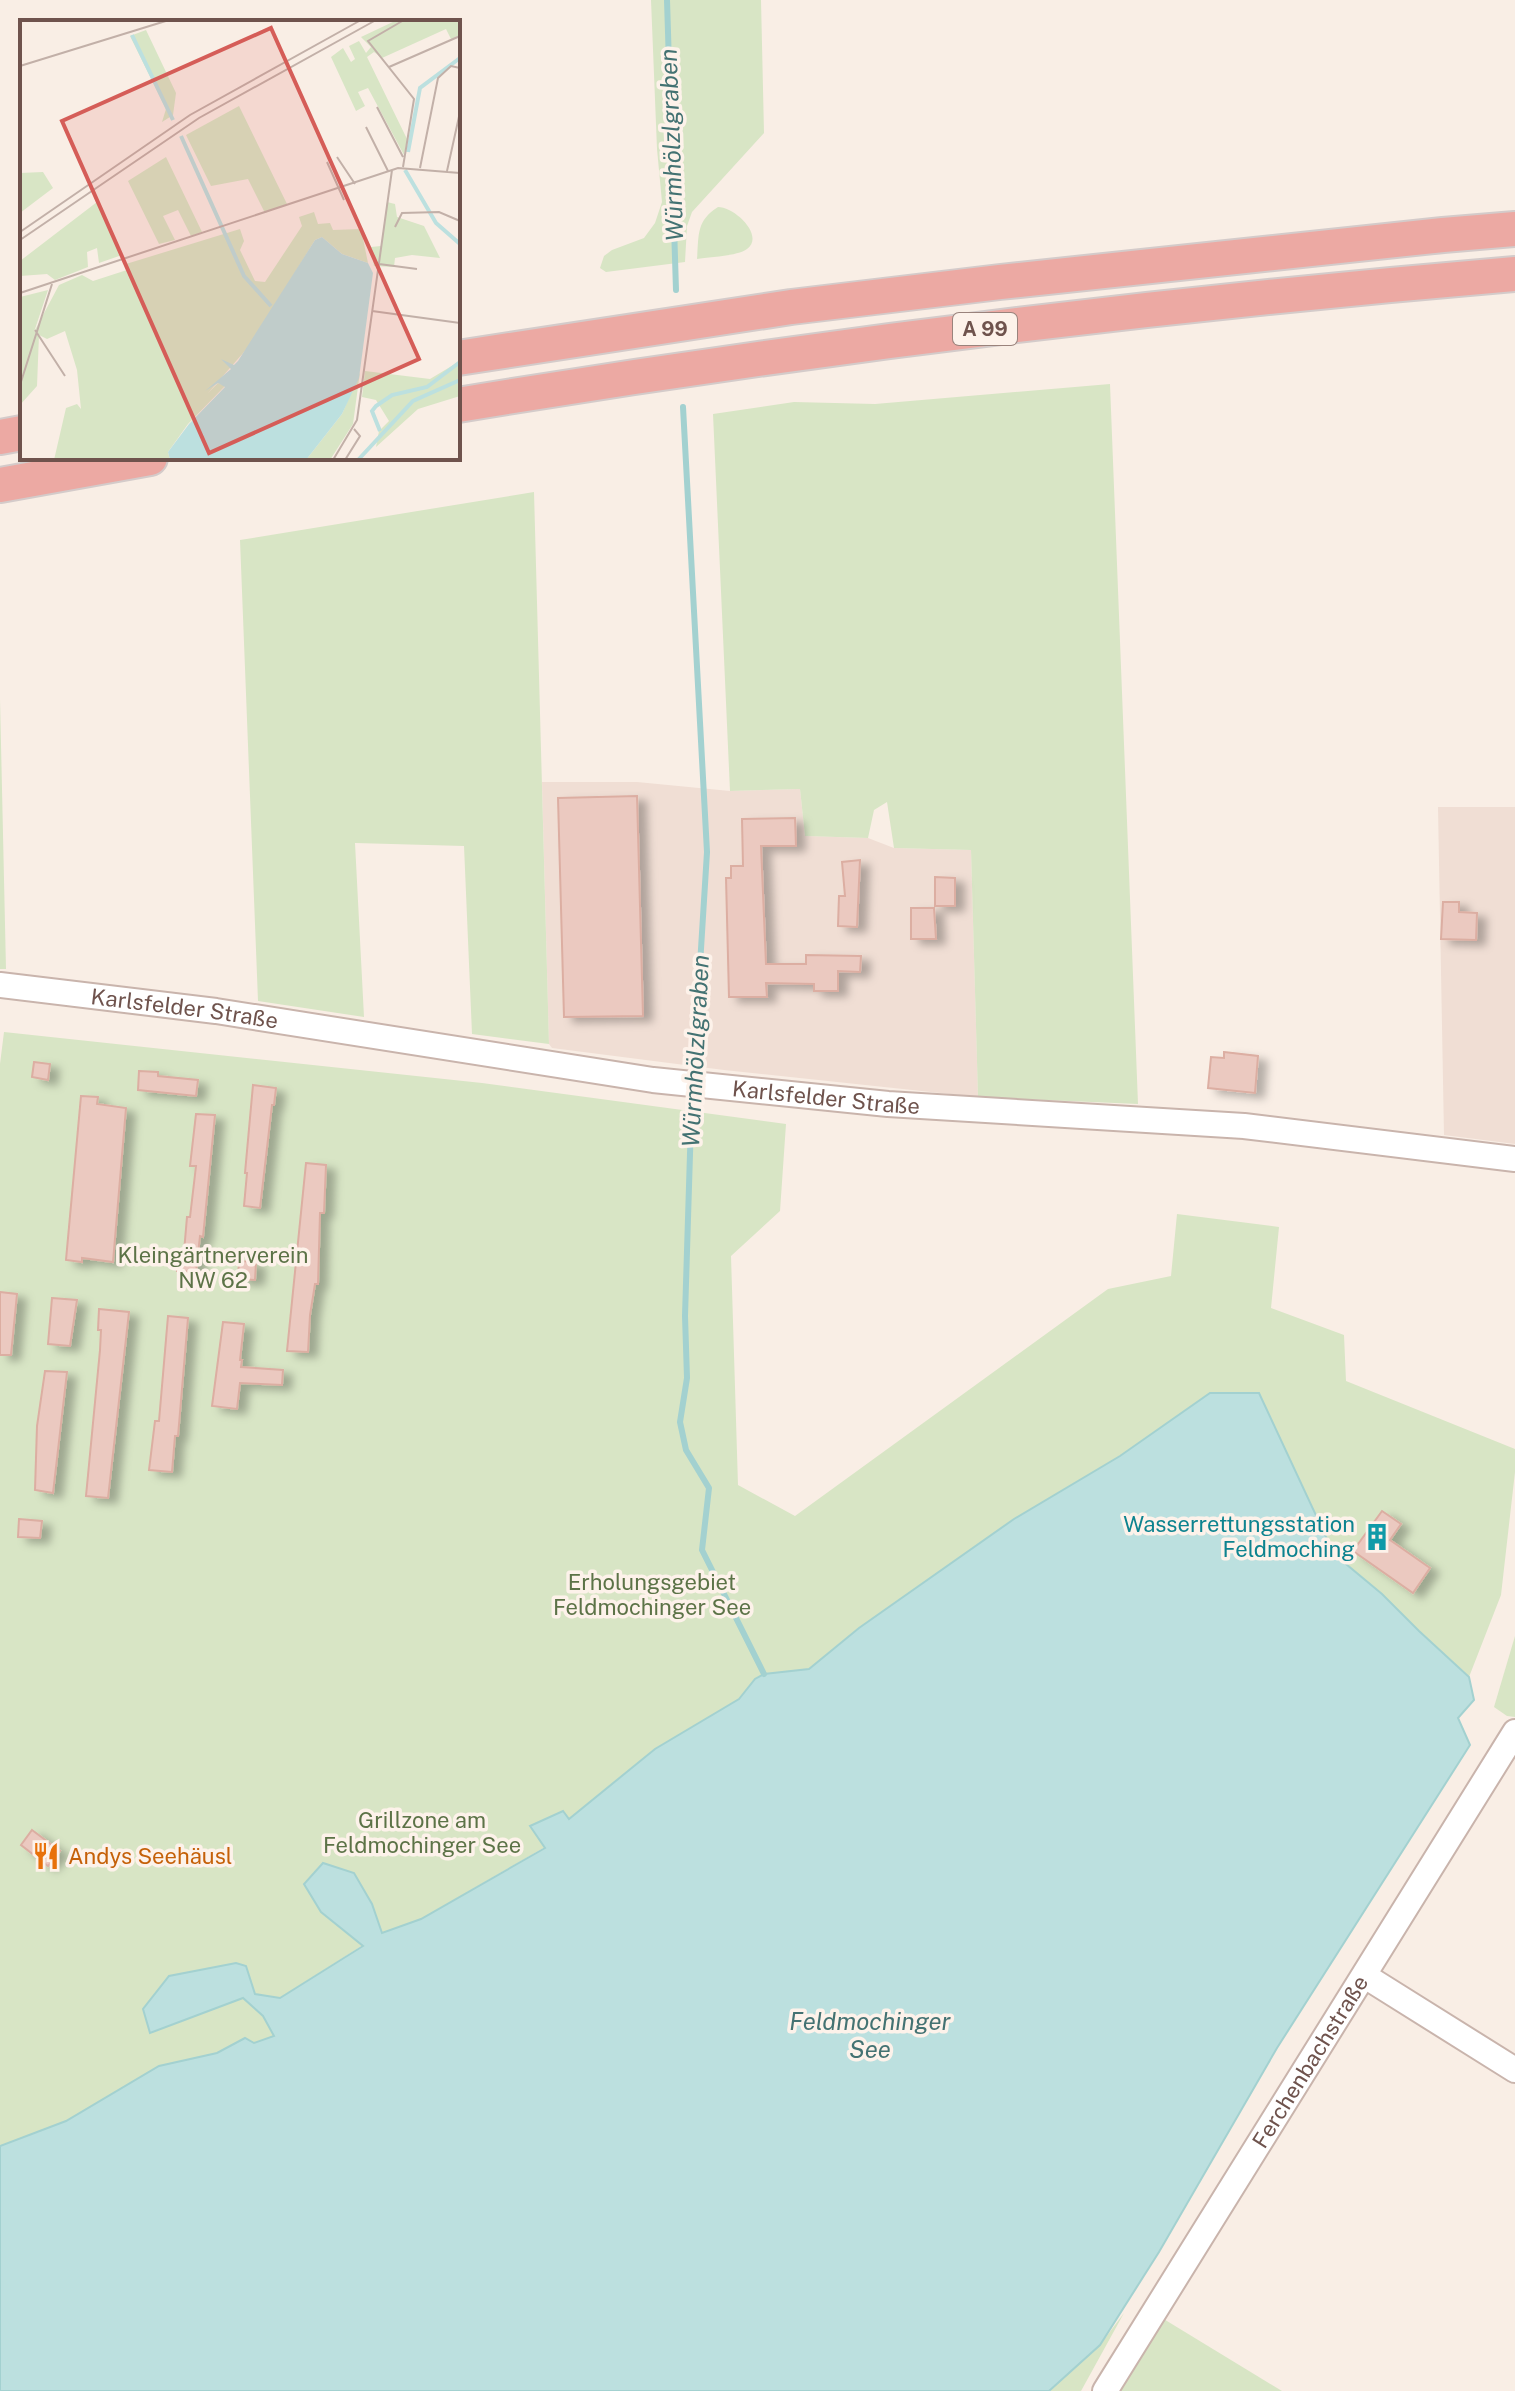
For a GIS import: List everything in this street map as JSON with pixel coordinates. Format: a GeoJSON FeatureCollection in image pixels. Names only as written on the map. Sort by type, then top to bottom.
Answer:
{"type":"FeatureCollection","features":[{"type":"Feature","properties":{"kind":"highway","name":"A 99"},"geometry":{"type":"LineString","coordinates":[[460,358],[791,307],[1515,229]]}},
{"type":"Feature","properties":{"kind":"highway","name":"A 99"},"geometry":{"type":"LineString","coordinates":[[460,405],[631,376],[840,347],[1136,311],[1515,274]]}},
{"type":"Feature","properties":{"kind":"highway"},"geometry":{"type":"LineString","coordinates":[[0,437],[20,433]]}},
{"type":"Feature","properties":{"kind":"highway"},"geometry":{"type":"LineString","coordinates":[[0,485],[139,460]]}},
{"type":"Feature","properties":{"kind":"street","name":"Karlsfelder Straße"},"geometry":{"type":"LineString","coordinates":[[0,985],[216,1011],[713,1087],[888,1104],[1244,1126],[1515,1159]]}},
{"type":"Feature","properties":{"kind":"street","name":"Ferchenbachstraße"},"geometry":{"type":"LineString","coordinates":[[1105,2391],[1515,1732]]}},
{"type":"Feature","properties":{"kind":"street"},"geometry":{"type":"LineString","coordinates":[[1365,1976],[1515,2070]]}},
{"type":"Feature","properties":{"kind":"shaded area"},"geometry":{"type":"Polygon","coordinates":[[[542,782],[637,782],[730,791],[800,789],[805,836],[868,838],[894,848],[971,850],[978,1097],[552,1048],[549,1044],[542,782]]]}},
{"type":"Feature","properties":{"kind":"shaded area"},"geometry":{"type":"Polygon","coordinates":[[[1438,807],[1515,807],[1515,1144],[1444,1135],[1438,807]]]}},
{"type":"Feature","properties":{"kind":"green space"},"geometry":{"type":"Polygon","coordinates":[[[651,0],[761,0],[764,133],[692,212],[687,226],[685,262],[606,272],[600,268],[604,256],[644,238],[655,223],[662,202],[651,0]]]}},
{"type":"Feature","properties":{"kind":"green space"},"geometry":{"type":"Polygon","coordinates":[[[718,207],[732,212],[746,223],[752,243],[737,253],[697,259],[702,223],[718,207]]]}},
{"type":"Feature","properties":{"kind":"green space"},"geometry":{"type":"Polygon","coordinates":[[[1110,384],[1138,1104],[978,1097],[971,850],[894,848],[887,802],[874,810],[868,838],[805,836],[800,789],[730,791],[713,414],[794,402],[875,404],[1110,384]]]}},
{"type":"Feature","properties":{"kind":"green space"},"geometry":{"type":"Polygon","coordinates":[[[534,492],[549,1044],[472,1034],[464,846],[355,843],[364,1017],[258,1001],[240,540],[534,492]]]}},
{"type":"Feature","properties":{"kind":"green space"},"geometry":{"type":"Polygon","coordinates":[[[0,699],[6,969],[0,969],[0,699]]]}},
{"type":"Feature","properties":{"kind":"green space"},"geometry":{"type":"Polygon","coordinates":[[[4,1032],[482,1083],[786,1124],[780,1211],[731,1256],[738,1485],[795,1516],[1108,1289],[1171,1276],[1177,1214],[1279,1227],[1271,1308],[1344,1335],[1346,1381],[1515,1449],[1501,1595],[1469,1677],[1382,1594],[1334,1554],[1259,1394],[1210,1393],[859,1628],[809,1669],[764,1674],[755,1679],[739,1699],[655,1749],[569,1819],[531,1827],[545,1847],[421,1919],[382,1933],[372,1904],[341,1929],[363,1945],[280,1998],[255,1994],[246,1966],[143,2009],[151,2032],[243,1997],[263,2016],[274,2036],[254,2043],[245,2038],[217,2053],[159,2066],[66,2121],[0,2146],[0,1064],[4,1032]]]}},
{"type":"Feature","properties":{"kind":"green space"},"geometry":{"type":"Polygon","coordinates":[[[1515,1636],[1515,1717],[1507,1716],[1494,1707],[1515,1636]]]}},
{"type":"Feature","properties":{"kind":"green space"},"geometry":{"type":"Polygon","coordinates":[[[1124,2313],[1081,2391],[1049,2391],[1100,2345],[1124,2313]]]}},
{"type":"Feature","properties":{"kind":"green space"},"geometry":{"type":"Polygon","coordinates":[[[1162,2318],[1282,2391],[1115,2391],[1162,2318]]]}},
{"type":"Feature","properties":{"kind":"water","name":"Feldmochinger See"},"geometry":{"type":"Polygon","coordinates":[[[1210,1393],[1259,1393],[1334,1554],[1382,1594],[1469,1677],[1474,1700],[1458,1718],[1470,1745],[1277,2048],[1159,2252],[1100,2345],[1049,2391],[0,2391],[0,2146],[66,2121],[159,2066],[217,2053],[245,2038],[254,2043],[274,2036],[263,2016],[243,1998],[150,2033],[143,2009],[169,1976],[236,1963],[246,1966],[255,1994],[280,1998],[363,1946],[321,1912],[304,1884],[323,1863],[354,1873],[372,1904],[382,1933],[421,1919],[545,1848],[530,1826],[563,1811],[569,1819],[655,1749],[739,1699],[755,1679],[764,1674],[809,1669],[859,1628],[1014,1519],[1120,1456],[1210,1393]]]}},
{"type":"Feature","properties":{"kind":"building"},"geometry":{"type":"Polygon","coordinates":[[[637,796],[643,1016],[564,1017],[558,798],[637,796]]]}},
{"type":"Feature","properties":{"kind":"building"},"geometry":{"type":"Polygon","coordinates":[[[795,818],[796,846],[761,846],[766,964],[806,964],[806,955],[861,956],[860,972],[838,971],[838,991],[814,991],[814,984],[766,983],[767,997],[729,997],[726,878],[731,878],[731,866],[743,866],[742,819],[795,818]]]}},
{"type":"Feature","properties":{"kind":"building"},"geometry":{"type":"Polygon","coordinates":[[[860,860],[857,927],[838,926],[839,896],[845,896],[842,862],[860,860]]]}},
{"type":"Feature","properties":{"kind":"building"},"geometry":{"type":"Polygon","coordinates":[[[935,877],[955,878],[955,906],[935,906],[935,877]]]}},
{"type":"Feature","properties":{"kind":"building"},"geometry":{"type":"Polygon","coordinates":[[[1443,902],[1459,902],[1459,912],[1477,913],[1476,940],[1441,939],[1443,902]]]}},
{"type":"Feature","properties":{"kind":"building"},"geometry":{"type":"Polygon","coordinates":[[[911,908],[934,908],[936,939],[911,939],[911,908]]]}},
{"type":"Feature","properties":{"kind":"building"},"geometry":{"type":"Polygon","coordinates":[[[1224,1052],[1258,1056],[1255,1093],[1208,1088],[1211,1057],[1224,1058],[1224,1052]]]}},
{"type":"Feature","properties":{"kind":"building"},"geometry":{"type":"Polygon","coordinates":[[[34,1062],[50,1064],[48,1080],[32,1077],[34,1062]]]}},
{"type":"Feature","properties":{"kind":"building"},"geometry":{"type":"Polygon","coordinates":[[[139,1071],[198,1080],[196,1096],[138,1090],[139,1071]]]}},
{"type":"Feature","properties":{"kind":"building"},"geometry":{"type":"Polygon","coordinates":[[[253,1085],[276,1088],[260,1208],[244,1206],[253,1085]]]}},
{"type":"Feature","properties":{"kind":"building"},"geometry":{"type":"Polygon","coordinates":[[[81,1096],[98,1097],[97,1104],[126,1108],[113,1262],[82,1258],[82,1262],[66,1260],[81,1096]]]}},
{"type":"Feature","properties":{"kind":"building"},"geometry":{"type":"Polygon","coordinates":[[[196,1114],[215,1115],[203,1237],[200,1236],[196,1272],[177,1271],[179,1252],[184,1252],[187,1217],[190,1217],[196,1166],[190,1166],[196,1114]]]}},
{"type":"Feature","properties":{"kind":"building"},"geometry":{"type":"Polygon","coordinates":[[[306,1163],[326,1165],[324,1213],[320,1213],[318,1284],[315,1284],[310,1315],[308,1352],[287,1351],[306,1163]]]}},
{"type":"Feature","properties":{"kind":"building"},"geometry":{"type":"Polygon","coordinates":[[[239,1261],[256,1262],[255,1280],[238,1279],[239,1261]]]}},
{"type":"Feature","properties":{"kind":"building"},"geometry":{"type":"Polygon","coordinates":[[[0,1292],[17,1294],[11,1355],[0,1355],[0,1292]]]}},
{"type":"Feature","properties":{"kind":"building"},"geometry":{"type":"Polygon","coordinates":[[[52,1298],[77,1300],[70,1346],[48,1344],[52,1298]]]}},
{"type":"Feature","properties":{"kind":"building"},"geometry":{"type":"Polygon","coordinates":[[[99,1309],[129,1312],[108,1498],[86,1496],[100,1350],[99,1309]]]}},
{"type":"Feature","properties":{"kind":"building"},"geometry":{"type":"Polygon","coordinates":[[[168,1316],[188,1318],[172,1472],[149,1470],[155,1421],[159,1421],[168,1316]]]}},
{"type":"Feature","properties":{"kind":"building"},"geometry":{"type":"Polygon","coordinates":[[[223,1322],[244,1324],[241,1367],[283,1370],[282,1385],[240,1383],[237,1409],[212,1406],[223,1322]]]}},
{"type":"Feature","properties":{"kind":"building"},"geometry":{"type":"Polygon","coordinates":[[[45,1371],[67,1372],[53,1493],[35,1490],[37,1426],[45,1371]]]}},
{"type":"Feature","properties":{"kind":"building"},"geometry":{"type":"Polygon","coordinates":[[[1382,1511],[1401,1524],[1390,1540],[1430,1568],[1413,1593],[1353,1551],[1382,1511]]]}},
{"type":"Feature","properties":{"kind":"building"},"geometry":{"type":"Polygon","coordinates":[[[19,1519],[42,1521],[40,1538],[18,1537],[19,1519]]]}},
{"type":"Feature","properties":{"kind":"building"},"geometry":{"type":"Polygon","coordinates":[[[32,1830],[60,1851],[48,1866],[21,1845],[32,1830]]]}},
{"type":"Feature","properties":{"kind":"waterway","name":"Würmhölzlgraben"},"geometry":{"type":"LineString","coordinates":[[667,0],[676,290]]}},
{"type":"Feature","properties":{"kind":"waterway","name":"Würmhölzlgraben"},"geometry":{"type":"LineString","coordinates":[[683,407],[707,852],[693,1078]]}},
{"type":"Feature","properties":{"kind":"waterway","name":"Würmhölzlgraben"},"geometry":{"type":"LineString","coordinates":[[692,1089],[685,1316],[687,1378],[680,1422],[686,1450],[709,1488],[702,1550],[764,1674]]}},
{"type":"Feature","properties":{"kind":"place","name":"Wasserrettungsstation Feldmoching"},"geometry":{"type":"Point","coordinates":[1377,1537]}},
{"type":"Feature","properties":{"kind":"place","name":"Andys Seehäusl"},"geometry":{"type":"Point","coordinates":[46,1856]}},
{"type":"Feature","properties":{"kind":"park label","name":"Kleingärtnerverein NW 62"},"geometry":{"type":"Point","coordinates":[213,1268]}},
{"type":"Feature","properties":{"kind":"park label","name":"Erholungsgebiet Feldmochinger See"},"geometry":{"type":"Point","coordinates":[652,1594]}},
{"type":"Feature","properties":{"kind":"park label","name":"Grillzone am Feldmochinger See"},"geometry":{"type":"Point","coordinates":[422,1832]}}]}
